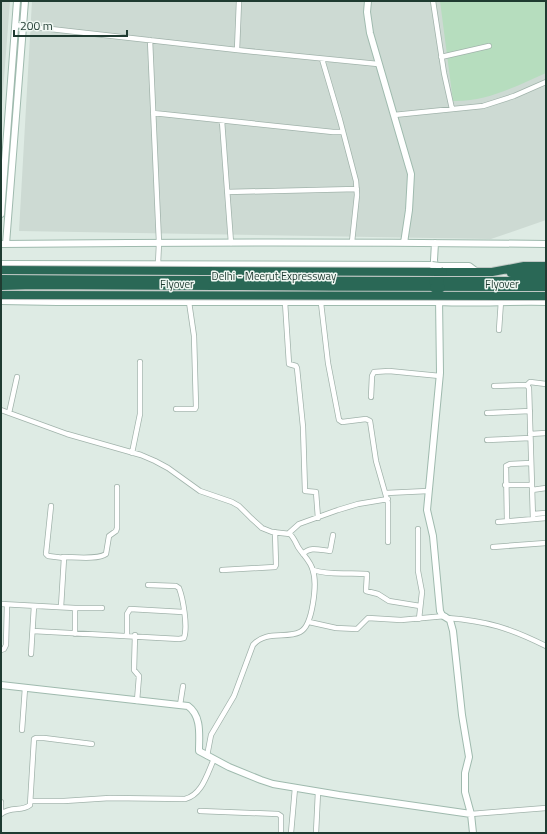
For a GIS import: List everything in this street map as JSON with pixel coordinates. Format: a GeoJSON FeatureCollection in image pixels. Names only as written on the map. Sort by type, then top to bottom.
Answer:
{"type":"FeatureCollection","features":[{"type":"Feature","properties":{"kind":"highway"},"geometry":{"type":"LineString","coordinates":[[492,272],[524,266],[546,266]]}},
{"type":"Feature","properties":{"kind":"highway","name":"Flyover"},"geometry":{"type":"LineString","coordinates":[[1,270],[438,268],[478,272],[546,273]]}},
{"type":"Feature","properties":{"kind":"highway","name":"Delhi - Meerut Expressway"},"geometry":{"type":"LineString","coordinates":[[1,279],[213,283]]}},
{"type":"Feature","properties":{"kind":"highway","name":"Delhi - Meerut Expressway"},"geometry":{"type":"LineString","coordinates":[[437,285],[546,282]]}},
{"type":"Feature","properties":{"kind":"highway","name":"Delhi - Meerut Expressway"},"geometry":{"type":"LineString","coordinates":[[1,286],[238,283],[437,285],[546,289]]}},
{"type":"Feature","properties":{"kind":"highway","name":"Flyover"},"geometry":{"type":"LineString","coordinates":[[1,295],[546,296]]}},
{"type":"Feature","properties":{"kind":"street"},"geometry":{"type":"LineString","coordinates":[[1,214],[17,1]]}},
{"type":"Feature","properties":{"kind":"street"},"geometry":{"type":"LineString","coordinates":[[25,1],[3,244],[86,242],[435,242],[546,244]]}},
{"type":"Feature","properties":{"kind":"street"},"geometry":{"type":"LineString","coordinates":[[237,50],[239,1]]}},
{"type":"Feature","properties":{"kind":"street"},"geometry":{"type":"LineString","coordinates":[[368,1],[368,23],[378,64],[411,174],[409,210],[404,243]]}},
{"type":"Feature","properties":{"kind":"street"},"geometry":{"type":"LineString","coordinates":[[433,1],[441,57],[452,109]]}},
{"type":"Feature","properties":{"kind":"street"},"geometry":{"type":"LineString","coordinates":[[15,25],[378,64]]}},
{"type":"Feature","properties":{"kind":"street"},"geometry":{"type":"LineString","coordinates":[[150,40],[159,243],[158,264]]}},
{"type":"Feature","properties":{"kind":"street"},"geometry":{"type":"LineString","coordinates":[[441,57],[489,46]]}},
{"type":"Feature","properties":{"kind":"street"},"geometry":{"type":"LineString","coordinates":[[322,59],[343,132],[357,189],[352,242]]}},
{"type":"Feature","properties":{"kind":"street"},"geometry":{"type":"LineString","coordinates":[[394,115],[483,106],[514,96],[546,82]]}},
{"type":"Feature","properties":{"kind":"street"},"geometry":{"type":"LineString","coordinates":[[153,113],[343,132]]}},
{"type":"Feature","properties":{"kind":"street"},"geometry":{"type":"LineString","coordinates":[[222,121],[231,242]]}},
{"type":"Feature","properties":{"kind":"street"},"geometry":{"type":"LineString","coordinates":[[227,192],[357,189]]}},
{"type":"Feature","properties":{"kind":"street"},"geometry":{"type":"LineString","coordinates":[[435,242],[434,260],[439,302],[440,376],[427,510],[435,557],[440,611],[442,615],[451,622],[453,631],[462,715],[468,748],[468,762],[465,770],[464,782],[466,797],[471,814],[473,833]]}},
{"type":"Feature","properties":{"kind":"street"},"geometry":{"type":"LineString","coordinates":[[1,264],[231,264],[438,268]]}},
{"type":"Feature","properties":{"kind":"street"},"geometry":{"type":"LineString","coordinates":[[219,264],[219,302]]}},
{"type":"Feature","properties":{"kind":"street"},"geometry":{"type":"LineString","coordinates":[[230,302],[231,264]]}},
{"type":"Feature","properties":{"kind":"street"},"geometry":{"type":"LineString","coordinates":[[1,301],[546,302]]}},
{"type":"Feature","properties":{"kind":"street"},"geometry":{"type":"LineString","coordinates":[[499,330],[501,301]]}},
{"type":"Feature","properties":{"kind":"street"},"geometry":{"type":"LineString","coordinates":[[176,409],[192,410],[196,407],[194,336],[189,302]]}},
{"type":"Feature","properties":{"kind":"street"},"geometry":{"type":"LineString","coordinates":[[285,302],[289,364],[290,366],[296,366],[303,422],[306,491],[316,491],[318,518]]}},
{"type":"Feature","properties":{"kind":"street"},"geometry":{"type":"LineString","coordinates":[[321,302],[328,364],[339,420],[342,422],[369,419],[376,460],[388,499],[388,542]]}},
{"type":"Feature","properties":{"kind":"street"},"geometry":{"type":"LineString","coordinates":[[132,453],[140,414],[140,362]]}},
{"type":"Feature","properties":{"kind":"street"},"geometry":{"type":"LineString","coordinates":[[371,397],[372,376],[374,372],[394,372],[440,376]]}},
{"type":"Feature","properties":{"kind":"street"},"geometry":{"type":"LineString","coordinates":[[9,413],[17,377]]}},
{"type":"Feature","properties":{"kind":"street"},"geometry":{"type":"LineString","coordinates":[[494,386],[528,385],[530,382],[546,384]]}},
{"type":"Feature","properties":{"kind":"street"},"geometry":{"type":"LineString","coordinates":[[528,385],[533,516]]}},
{"type":"Feature","properties":{"kind":"street"},"geometry":{"type":"LineString","coordinates":[[1,410],[67,434],[132,453],[162,465],[200,490],[239,506],[258,525],[267,530],[292,535],[313,570],[312,608],[309,622],[300,632],[264,638],[253,644],[234,696],[211,735],[207,756]]}},
{"type":"Feature","properties":{"kind":"street"},"geometry":{"type":"LineString","coordinates":[[487,413],[530,411]]}},
{"type":"Feature","properties":{"kind":"street"},"geometry":{"type":"LineString","coordinates":[[487,440],[546,433]]}},
{"type":"Feature","properties":{"kind":"street"},"geometry":{"type":"LineString","coordinates":[[507,521],[505,469],[507,465],[531,463]]}},
{"type":"Feature","properties":{"kind":"street"},"geometry":{"type":"LineString","coordinates":[[505,485],[546,488]]}},
{"type":"Feature","properties":{"kind":"street"},"geometry":{"type":"LineString","coordinates":[[52,506],[46,554],[48,556],[103,556],[106,554],[109,536],[117,530],[117,487]]}},
{"type":"Feature","properties":{"kind":"street"},"geometry":{"type":"LineString","coordinates":[[386,493],[428,491]]}},
{"type":"Feature","properties":{"kind":"street"},"geometry":{"type":"LineString","coordinates":[[288,533],[299,524],[354,505],[388,499]]}},
{"type":"Feature","properties":{"kind":"street"},"geometry":{"type":"LineString","coordinates":[[498,522],[546,513]]}},
{"type":"Feature","properties":{"kind":"street"},"geometry":{"type":"LineString","coordinates":[[533,516],[546,518]]}},
{"type":"Feature","properties":{"kind":"street"},"geometry":{"type":"LineString","coordinates":[[418,529],[418,571],[422,592],[419,618]]}},
{"type":"Feature","properties":{"kind":"street"},"geometry":{"type":"LineString","coordinates":[[222,570],[275,567],[274,532]]}},
{"type":"Feature","properties":{"kind":"street"},"geometry":{"type":"LineString","coordinates":[[303,554],[307,550],[311,549],[330,551],[332,535]]}},
{"type":"Feature","properties":{"kind":"street"},"geometry":{"type":"LineString","coordinates":[[493,547],[546,543]]}},
{"type":"Feature","properties":{"kind":"street"},"geometry":{"type":"LineString","coordinates":[[61,606],[63,557]]}},
{"type":"Feature","properties":{"kind":"street"},"geometry":{"type":"LineString","coordinates":[[313,570],[328,574],[350,572],[367,574],[366,591],[378,594],[389,601],[420,606]]}},
{"type":"Feature","properties":{"kind":"street"},"geometry":{"type":"LineString","coordinates":[[33,631],[179,639],[184,638],[184,612],[178,586],[148,586]]}},
{"type":"Feature","properties":{"kind":"street"},"geometry":{"type":"LineString","coordinates":[[1,604],[102,608]]}},
{"type":"Feature","properties":{"kind":"street"},"geometry":{"type":"LineString","coordinates":[[1,650],[6,645],[7,605]]}},
{"type":"Feature","properties":{"kind":"street"},"geometry":{"type":"LineString","coordinates":[[31,654],[34,606]]}},
{"type":"Feature","properties":{"kind":"street"},"geometry":{"type":"LineString","coordinates":[[75,608],[75,634]]}},
{"type":"Feature","properties":{"kind":"street"},"geometry":{"type":"LineString","coordinates":[[127,635],[127,614],[130,609],[184,612]]}},
{"type":"Feature","properties":{"kind":"street"},"geometry":{"type":"LineString","coordinates":[[309,622],[336,628],[357,629],[368,618],[401,620],[446,617],[491,623],[515,631],[546,646]]}},
{"type":"Feature","properties":{"kind":"street"},"geometry":{"type":"LineString","coordinates":[[135,636],[134,670],[139,676],[137,701]]}},
{"type":"Feature","properties":{"kind":"street"},"geometry":{"type":"LineString","coordinates":[[1,686],[188,706],[192,710],[200,731],[199,751],[263,781],[318,792],[471,814],[546,808]]}},
{"type":"Feature","properties":{"kind":"street"},"geometry":{"type":"LineString","coordinates":[[180,705],[182,686]]}},
{"type":"Feature","properties":{"kind":"street"},"geometry":{"type":"LineString","coordinates":[[22,730],[25,688]]}},
{"type":"Feature","properties":{"kind":"street"},"geometry":{"type":"LineString","coordinates":[[1,814],[9,809],[27,807],[30,805],[34,739],[44,738],[92,744]]}},
{"type":"Feature","properties":{"kind":"street"},"geometry":{"type":"LineString","coordinates":[[30,801],[64,801],[110,798],[186,799],[194,797],[198,792],[214,759]]}},
{"type":"Feature","properties":{"kind":"street"},"geometry":{"type":"LineString","coordinates":[[291,833],[296,788]]}},
{"type":"Feature","properties":{"kind":"street"},"geometry":{"type":"LineString","coordinates":[[316,833],[318,792]]}},
{"type":"Feature","properties":{"kind":"street"},"geometry":{"type":"LineString","coordinates":[[1,802],[1,814]]}},
{"type":"Feature","properties":{"kind":"street"},"geometry":{"type":"LineString","coordinates":[[200,812],[278,814],[281,816],[282,821],[281,833]]}},
{"type":"Feature","properties":{"kind":"shaded area"},"geometry":{"type":"Polygon","coordinates":[[[1,1],[10,1],[1,117],[1,1]]]}},
{"type":"Feature","properties":{"kind":"shaded area"},"geometry":{"type":"Polygon","coordinates":[[[32,1],[546,1],[546,220],[491,239],[19,231],[32,1]]]}},
{"type":"Feature","properties":{"kind":"green space"},"geometry":{"type":"Polygon","coordinates":[[[440,1],[546,1],[546,73],[489,96],[466,101],[453,101],[440,1]]]}}]}
